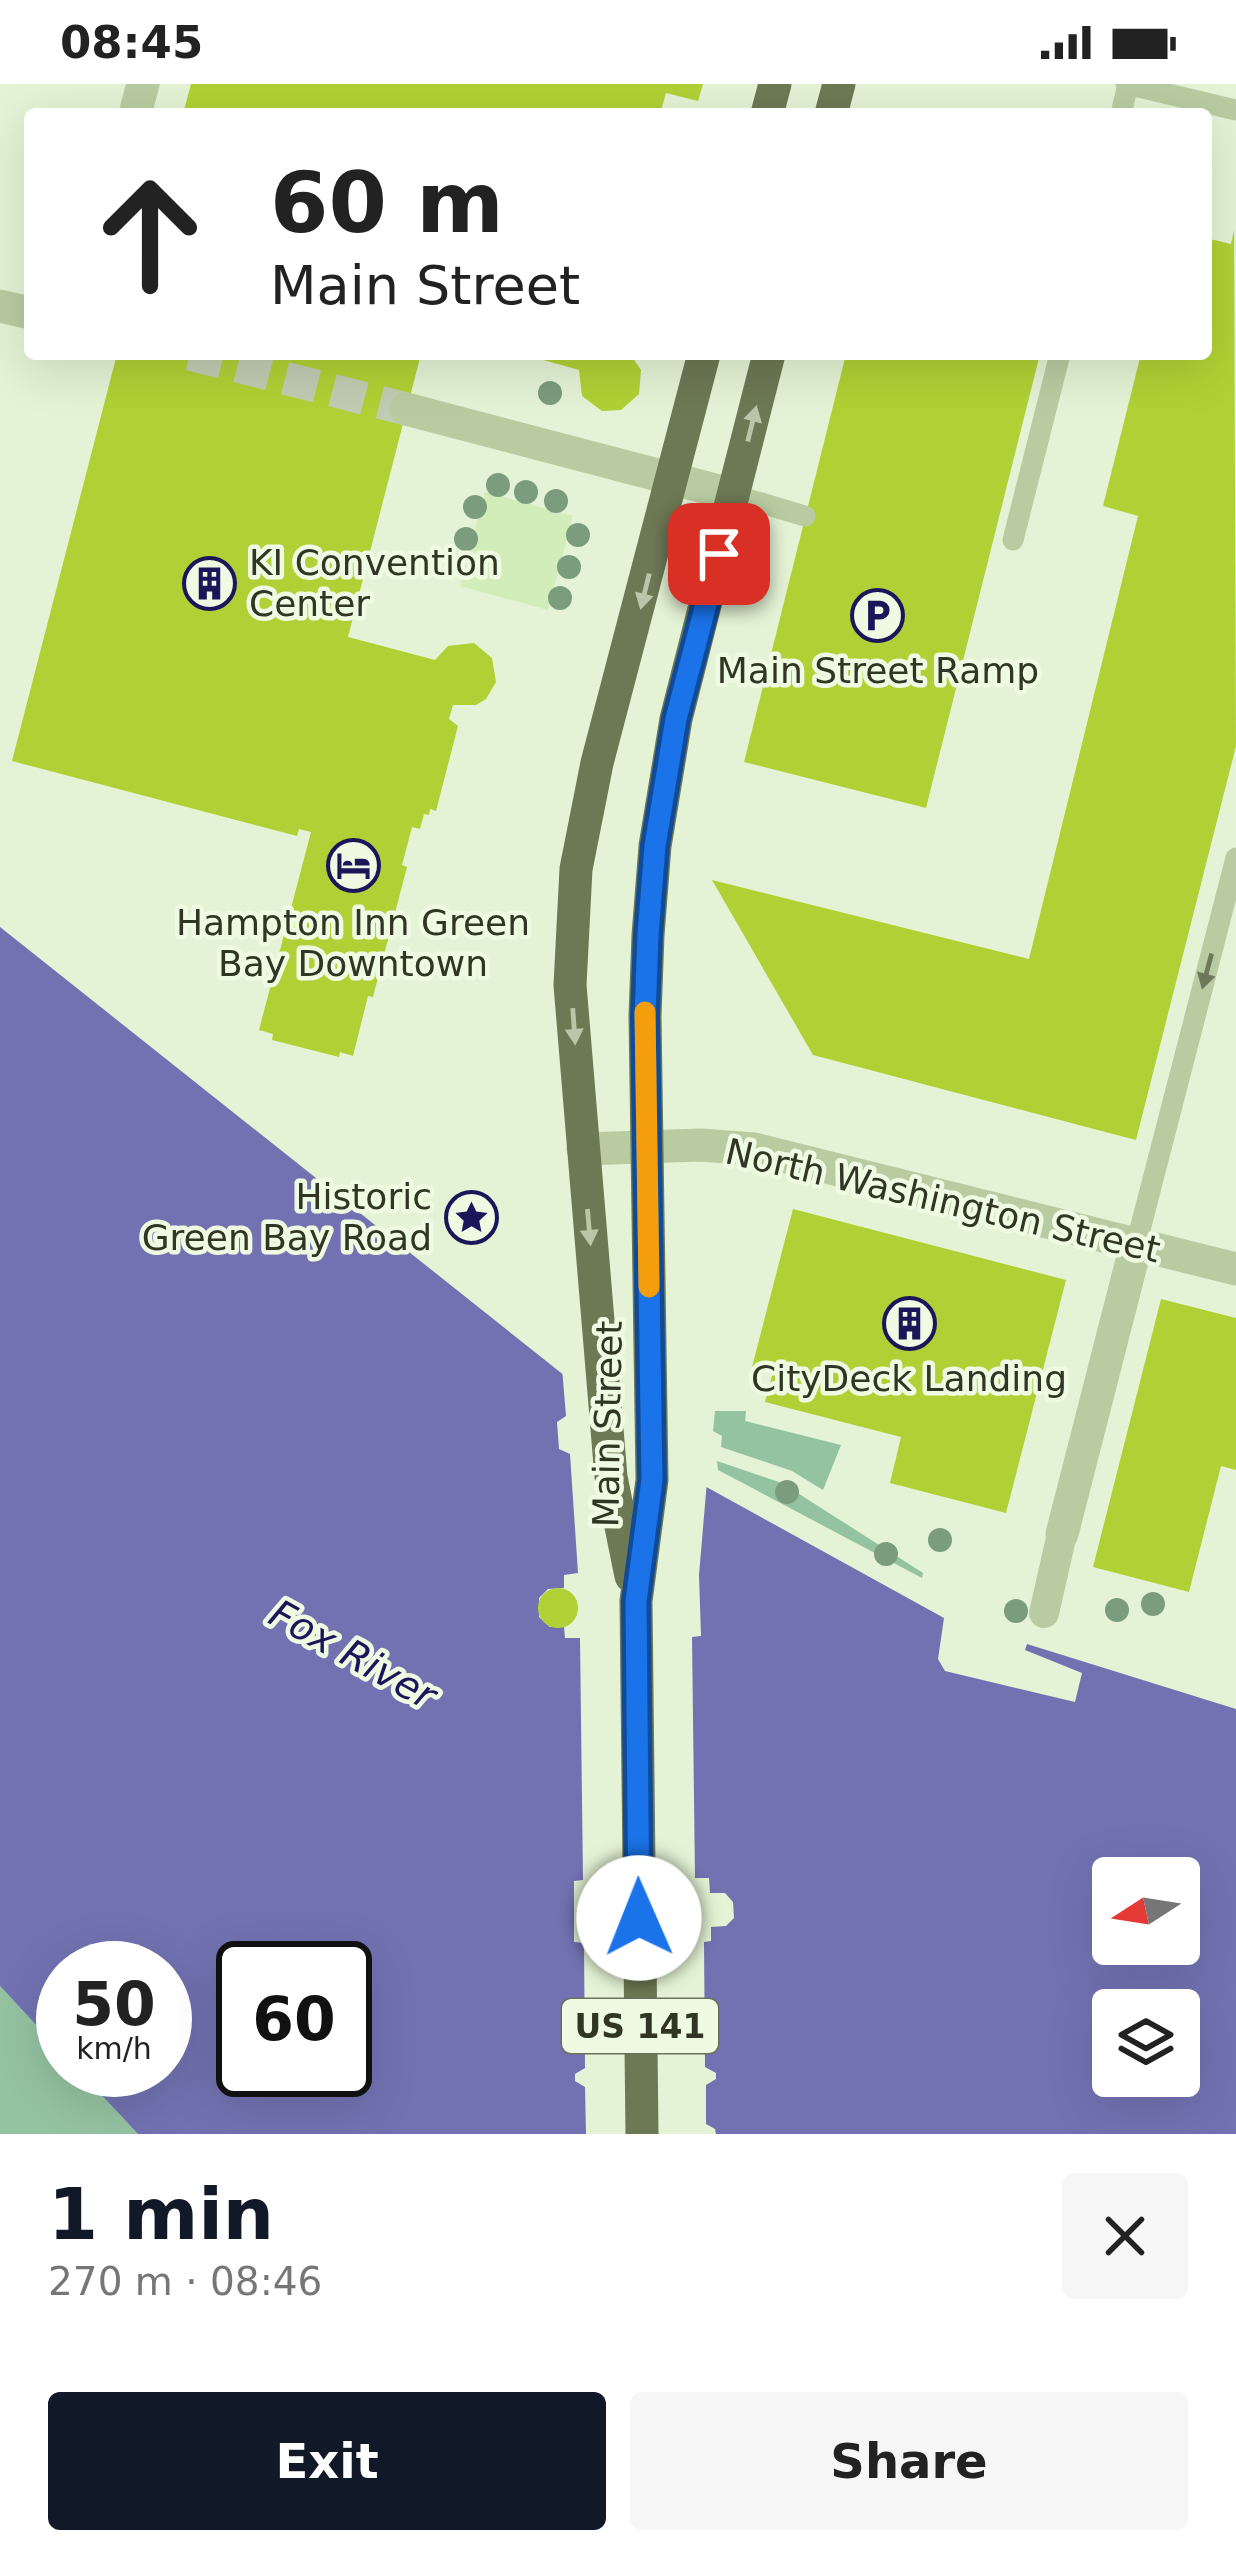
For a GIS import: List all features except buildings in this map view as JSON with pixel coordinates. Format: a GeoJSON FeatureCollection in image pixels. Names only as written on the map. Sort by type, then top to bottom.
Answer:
{"type":"FeatureCollection","features":[{"type":"Feature","properties":{"kind":"main road","name":"Main Street"},"geometry":{"type":"LineString","coordinates":[[636,1601],[611,1477],[583,1148],[570,985],[576,869],[597,763],[702,360]]}},
{"type":"Feature","properties":{"kind":"main road","name":"Main Street"},"geometry":{"type":"LineString","coordinates":[[636,1601],[652,1480],[645,1016],[655,846],[676,719],[768,360]]}},
{"type":"Feature","properties":{"kind":"main road","name":"US 141"},"geometry":{"type":"LineString","coordinates":[[636,1601],[642,2134]]}},
{"type":"Feature","properties":{"kind":"street"},"geometry":{"type":"LineString","coordinates":[[406,409],[734,495]]}},
{"type":"Feature","properties":{"kind":"street","name":"North Washington Street"},"geometry":{"type":"LineString","coordinates":[[583,1148],[721,1145],[754,1150],[1236,1269]]}},
{"type":"Feature","properties":{"kind":"street"},"geometry":{"type":"LineString","coordinates":[[1044,1613],[1136,1245]]}},
{"type":"Feature","properties":{"kind":"lane"},"geometry":{"type":"LineString","coordinates":[[1127,84],[1236,110]]}},
{"type":"Feature","properties":{"kind":"lane"},"geometry":{"type":"LineString","coordinates":[[1013,539],[1058,360]]}},
{"type":"Feature","properties":{"kind":"lane"},"geometry":{"type":"LineString","coordinates":[[734,495],[806,516]]}},
{"type":"Feature","properties":{"kind":"lane"},"geometry":{"type":"LineString","coordinates":[[1136,1245],[1236,858]]}},
{"type":"Feature","properties":{"kind":"shaded area"},"geometry":{"type":"Polygon","coordinates":[[[485,492],[573,516],[548,610],[460,586],[485,492]]]}},
{"type":"Feature","properties":{"kind":"shaded area"},"geometry":{"type":"Polygon","coordinates":[[[715,1411],[746,1411],[745,1421],[841,1445],[823,1490],[792,1471],[721,1447],[722,1436],[713,1431],[715,1411]]]}},
{"type":"Feature","properties":{"kind":"shaded area"},"geometry":{"type":"Polygon","coordinates":[[[717,1461],[782,1483],[923,1573],[922,1578],[718,1470],[717,1461]]]}},
{"type":"Feature","properties":{"kind":"shaded area"},"geometry":{"type":"Polygon","coordinates":[[[0,1986],[36,2025],[36,2097],[103,2097],[138,2134],[0,2134],[0,1986]]]}},
{"type":"Feature","properties":{"kind":"water","name":"Fox River"},"geometry":{"type":"Polygon","coordinates":[[[0,927],[701,1484],[944,1618],[938,1659],[945,1671],[1075,1702],[1082,1673],[1025,1650],[1027,1644],[1236,1709],[1236,2134],[138,2134],[103,2097],[192,2097],[192,1941],[36,1941],[36,2025],[0,1986],[0,927]]]}},
{"type":"Feature","properties":{"kind":"pier"},"geometry":{"type":"Polygon","coordinates":[[[562,1368],[707,1481],[699,1575],[701,1636],[692,1637],[695,1878],[709,1878],[710,1893],[725,1893],[733,1902],[734,1918],[726,1926],[711,1927],[711,1941],[704,1942],[705,2067],[716,2073],[716,2079],[706,2085],[706,2124],[716,2134],[586,2134],[585,2087],[575,2081],[575,2074],[585,2068],[584,1943],[574,1942],[574,1881],[583,1880],[580,1638],[565,1638],[564,1627],[550,1627],[539,1617],[539,1598],[548,1589],[564,1588],[564,1575],[578,1573],[570,1454],[559,1449],[557,1422],[566,1416],[562,1368]]]}},
{"type":"Feature","properties":{"kind":"tunnel"},"geometry":{"type":"LineString","coordinates":[[214,360],[406,409]]}},
{"type":"Feature","properties":{"kind":"slow traffic"},"geometry":{"type":"LineString","coordinates":[[645,1012],[649,1287]]}},
{"type":"Feature","properties":{"kind":"place","name":"KI Convention Center"},"geometry":{"type":"Point","coordinates":[210,583]}},
{"type":"Feature","properties":{"kind":"place","name":"Main Street Ramp"},"geometry":{"type":"Point","coordinates":[878,615]}},
{"type":"Feature","properties":{"kind":"place","name":"Hampton Inn Green Bay Downtown"},"geometry":{"type":"Point","coordinates":[353,866]}},
{"type":"Feature","properties":{"kind":"place","name":"Historic Green Bay Road"},"geometry":{"type":"Point","coordinates":[471,1217]}},
{"type":"Feature","properties":{"kind":"place","name":"CityDeck Landing"},"geometry":{"type":"Point","coordinates":[909,1323]}},
{"type":"Feature","properties":{"kind":"route"},"geometry":{"type":"LineString","coordinates":[[639,1918],[636,1601],[652,1480],[648,935],[655,846],[676,719],[719,554]]}}]}
